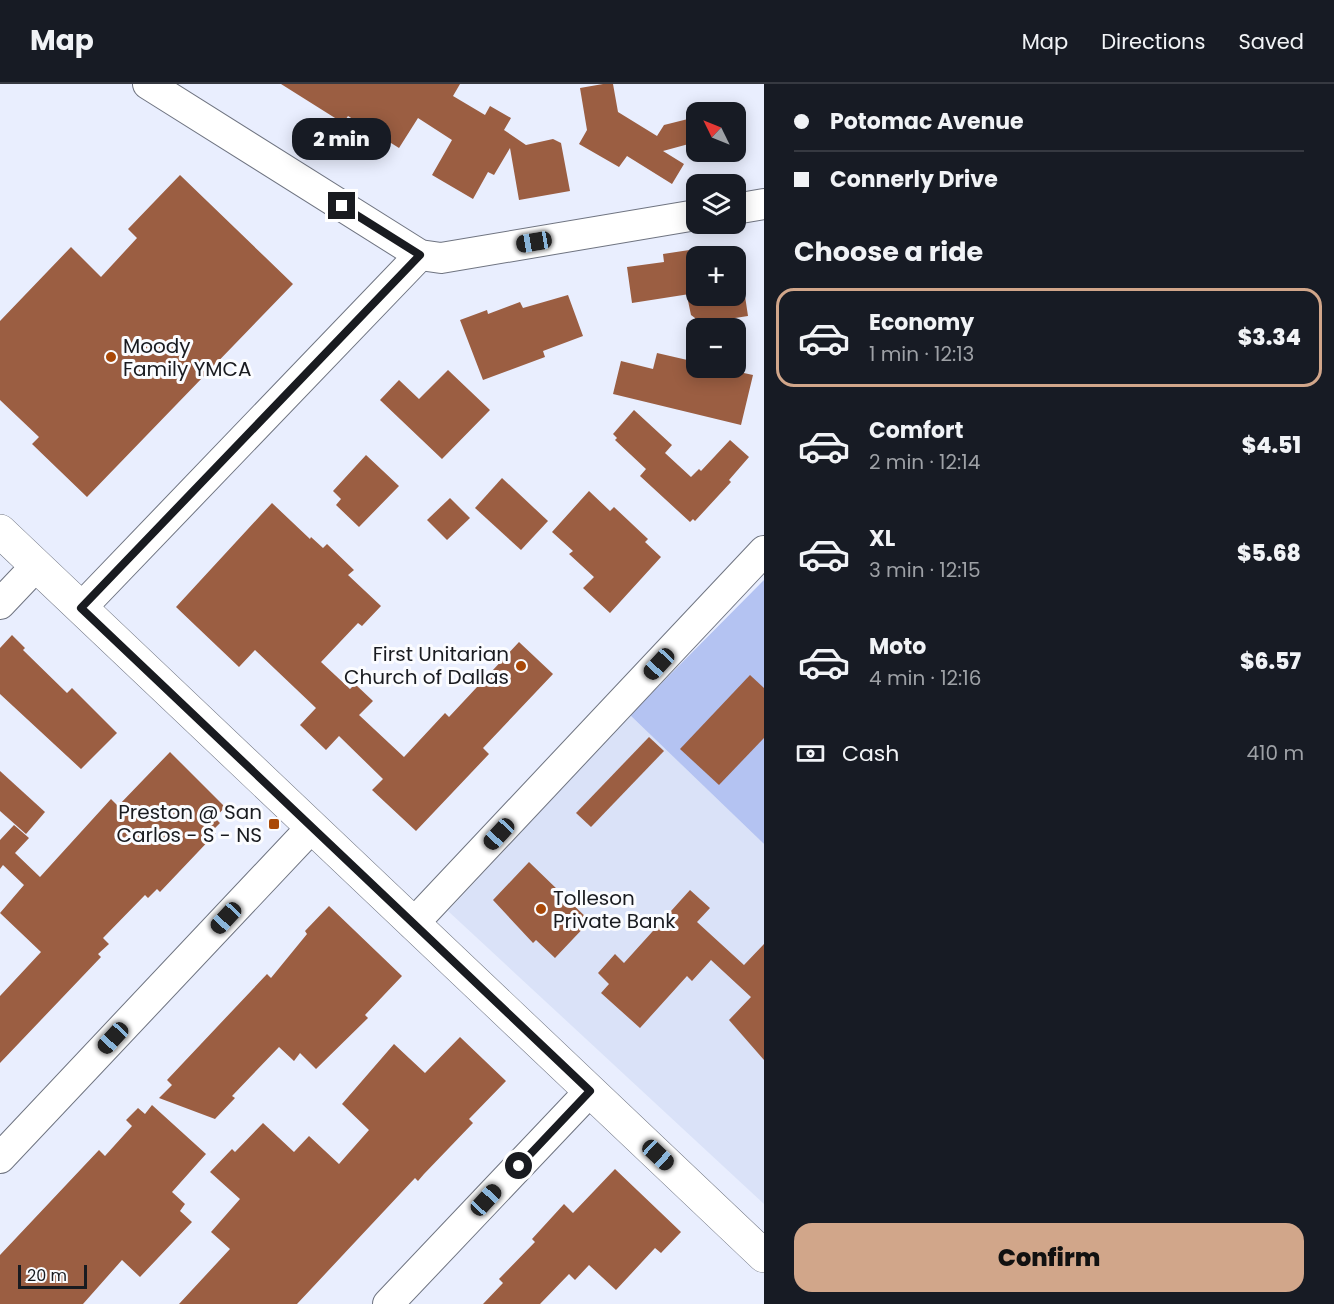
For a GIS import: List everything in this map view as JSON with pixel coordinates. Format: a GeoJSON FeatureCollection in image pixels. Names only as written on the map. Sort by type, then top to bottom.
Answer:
{"type":"FeatureCollection","features":[{"type":"Feature","properties":{"kind":"main road"},"geometry":{"type":"LineString","coordinates":[[0,531],[764,1256]]}},
{"type":"Feature","properties":{"kind":"street"},"geometry":{"type":"LineString","coordinates":[[148,84],[420,255],[441,258],[686,217]]}},
{"type":"Feature","properties":{"kind":"street"},"geometry":{"type":"LineString","coordinates":[[746,206],[764,204]]}},
{"type":"Feature","properties":{"kind":"street"},"geometry":{"type":"LineString","coordinates":[[81,608],[420,255]]}},
{"type":"Feature","properties":{"kind":"street"},"geometry":{"type":"LineString","coordinates":[[413,924],[764,551]]}},
{"type":"Feature","properties":{"kind":"street"},"geometry":{"type":"LineString","coordinates":[[0,604],[36,566]]}},
{"type":"Feature","properties":{"kind":"street"},"geometry":{"type":"LineString","coordinates":[[0,1158],[312,827]]}},
{"type":"Feature","properties":{"kind":"street"},"geometry":{"type":"LineString","coordinates":[[388,1304],[590,1091]]}},
{"type":"Feature","properties":{"kind":"shaded area"},"geometry":{"type":"Polygon","coordinates":[[[764,580],[764,844],[630,715],[764,580]]]}},
{"type":"Feature","properties":{"kind":"shaded area"},"geometry":{"type":"Polygon","coordinates":[[[630,715],[764,844],[764,1204],[448,911],[630,715]]]}},
{"type":"Feature","properties":{"kind":"building"},"geometry":{"type":"Polygon","coordinates":[[[281,84],[460,84],[453,96],[485,115],[490,106],[511,118],[504,130],[526,145],[553,139],[561,143],[570,191],[519,200],[510,148],[494,175],[488,172],[473,199],[432,175],[452,140],[418,118],[399,148],[348,116],[343,123],[281,84]]]}},
{"type":"Feature","properties":{"kind":"building"},"geometry":{"type":"Polygon","coordinates":[[[613,84],[618,112],[657,136],[664,125],[686,120],[686,145],[663,151],[684,164],[672,184],[627,156],[619,167],[579,144],[587,130],[580,88],[613,84]]]}},
{"type":"Feature","properties":{"kind":"building","name":"Moody Family YMCA"},"geometry":{"type":"Polygon","coordinates":[[[180,175],[293,284],[87,497],[32,444],[39,437],[0,400],[0,321],[71,247],[101,277],[137,238],[128,229],[180,175]]]}},
{"type":"Feature","properties":{"kind":"building"},"geometry":{"type":"Polygon","coordinates":[[[686,251],[686,295],[632,303],[627,267],[664,262],[663,254],[686,251]]]}},
{"type":"Feature","properties":{"kind":"building"},"geometry":{"type":"Polygon","coordinates":[[[568,295],[583,336],[543,351],[545,357],[483,380],[460,320],[487,310],[488,314],[520,302],[523,308],[568,295]]]}},
{"type":"Feature","properties":{"kind":"building"},"geometry":{"type":"Polygon","coordinates":[[[746,303],[748,316],[695,318],[691,315],[689,306],[746,306],[746,303]]]}},
{"type":"Feature","properties":{"kind":"building"},"geometry":{"type":"Polygon","coordinates":[[[657,353],[686,360],[686,378],[746,378],[746,373],[753,375],[741,425],[613,394],[621,361],[653,369],[657,353]]]}},
{"type":"Feature","properties":{"kind":"building"},"geometry":{"type":"Polygon","coordinates":[[[448,370],[490,410],[442,459],[380,400],[399,380],[419,399],[448,370]]]}},
{"type":"Feature","properties":{"kind":"building"},"geometry":{"type":"Polygon","coordinates":[[[634,410],[672,445],[665,453],[691,477],[699,469],[701,471],[730,440],[749,457],[729,480],[731,482],[695,521],[693,519],[690,522],[640,476],[646,469],[615,440],[617,438],[613,434],[634,410]]]}},
{"type":"Feature","properties":{"kind":"building"},"geometry":{"type":"Polygon","coordinates":[[[366,455],[399,486],[359,527],[336,505],[341,499],[333,491],[366,455]]]}},
{"type":"Feature","properties":{"kind":"building"},"geometry":{"type":"Polygon","coordinates":[[[502,478],[548,521],[521,550],[475,508],[502,478]]]}},
{"type":"Feature","properties":{"kind":"building"},"geometry":{"type":"Polygon","coordinates":[[[589,491],[610,511],[614,507],[648,539],[645,542],[661,557],[610,613],[583,588],[594,577],[569,554],[573,551],[552,532],[589,491]]]}},
{"type":"Feature","properties":{"kind":"building"},"geometry":{"type":"Polygon","coordinates":[[[450,498],[470,518],[447,540],[427,520],[450,498]]]}},
{"type":"Feature","properties":{"kind":"building","name":"First Unitarian Church of Dallas"},"geometry":{"type":"Polygon","coordinates":[[[272,503],[310,539],[311,537],[323,548],[327,544],[354,570],[348,575],[381,606],[362,626],[358,623],[321,662],[350,689],[355,684],[373,701],[359,715],[404,757],[445,713],[449,717],[519,642],[553,674],[483,748],[489,754],[416,831],[372,790],[383,779],[339,736],[326,750],[300,725],[316,708],[255,650],[239,667],[176,607],[272,503]]]}},
{"type":"Feature","properties":{"kind":"building"},"geometry":{"type":"Polygon","coordinates":[[[12,635],[25,648],[23,650],[67,693],[72,688],[117,733],[81,769],[0,694],[0,648],[12,635]]]}},
{"type":"Feature","properties":{"kind":"building"},"geometry":{"type":"Polygon","coordinates":[[[750,675],[764,688],[764,738],[719,785],[680,749],[750,675]]]}},
{"type":"Feature","properties":{"kind":"building"},"geometry":{"type":"Polygon","coordinates":[[[649,737],[664,751],[591,827],[576,813],[649,737]]]}},
{"type":"Feature","properties":{"kind":"building"},"geometry":{"type":"Polygon","coordinates":[[[170,752],[225,807],[215,818],[220,823],[213,830],[216,833],[160,892],[157,889],[148,898],[145,895],[103,938],[109,944],[98,954],[101,957],[0,1063],[0,996],[41,952],[0,913],[24,885],[3,865],[0,869],[0,840],[14,825],[29,838],[15,853],[40,877],[111,799],[118,806],[170,752]]]}},
{"type":"Feature","properties":{"kind":"building"},"geometry":{"type":"Polygon","coordinates":[[[0,771],[45,812],[26,834],[0,811],[0,771]]]}},
{"type":"Feature","properties":{"kind":"building"},"geometry":{"type":"Polygon","coordinates":[[[529,862],[590,921],[555,958],[536,940],[533,943],[493,900],[529,862]]]}},
{"type":"Feature","properties":{"kind":"building"},"geometry":{"type":"Polygon","coordinates":[[[690,890],[710,908],[697,922],[744,965],[764,944],[764,1060],[729,1020],[751,997],[711,960],[692,981],[687,976],[640,1028],[601,993],[609,984],[598,973],[615,954],[624,963],[690,890]]]}},
{"type":"Feature","properties":{"kind":"building"},"geometry":{"type":"Polygon","coordinates":[[[329,906],[402,976],[365,1015],[368,1018],[316,1069],[300,1053],[294,1061],[279,1047],[232,1096],[235,1098],[215,1119],[159,1098],[172,1085],[167,1080],[267,974],[271,978],[307,934],[305,931],[329,906]]]}},
{"type":"Feature","properties":{"kind":"building"},"geometry":{"type":"Polygon","coordinates":[[[460,1037],[506,1081],[469,1119],[473,1123],[418,1181],[415,1178],[297,1304],[179,1304],[230,1249],[211,1232],[240,1199],[210,1172],[232,1149],[235,1152],[263,1123],[294,1152],[309,1136],[339,1164],[369,1130],[342,1104],[394,1044],[425,1073],[460,1037]]]}},
{"type":"Feature","properties":{"kind":"building"},"geometry":{"type":"Polygon","coordinates":[[[152,1105],[206,1154],[172,1192],[185,1204],[180,1211],[192,1222],[140,1277],[122,1260],[83,1304],[0,1304],[0,1255],[99,1150],[105,1156],[132,1126],[126,1120],[138,1108],[145,1114],[152,1105]]]}},
{"type":"Feature","properties":{"kind":"building"},"geometry":{"type":"Polygon","coordinates":[[[615,1169],[681,1232],[661,1253],[655,1248],[616,1290],[589,1265],[575,1280],[569,1274],[540,1304],[483,1304],[503,1283],[499,1279],[535,1242],[532,1239],[564,1204],[573,1213],[615,1169]]]}},
{"type":"Feature","properties":{"kind":"place","name":"Moody Family YMCA"},"geometry":{"type":"Point","coordinates":[111,357]}},
{"type":"Feature","properties":{"kind":"place","name":"First Unitarian Church of Dallas"},"geometry":{"type":"Point","coordinates":[521,666]}},
{"type":"Feature","properties":{"kind":"place","name":"Preston @ San Carlos - S - NS"},"geometry":{"type":"Point","coordinates":[274,824]}},
{"type":"Feature","properties":{"kind":"place","name":"Tolleson Private Bank"},"geometry":{"type":"Point","coordinates":[541,909]}},
{"type":"Feature","properties":{"kind":"route"},"geometry":{"type":"LineString","coordinates":[[342,206],[420,255],[81,608],[590,1091],[519,1166]]}}]}
